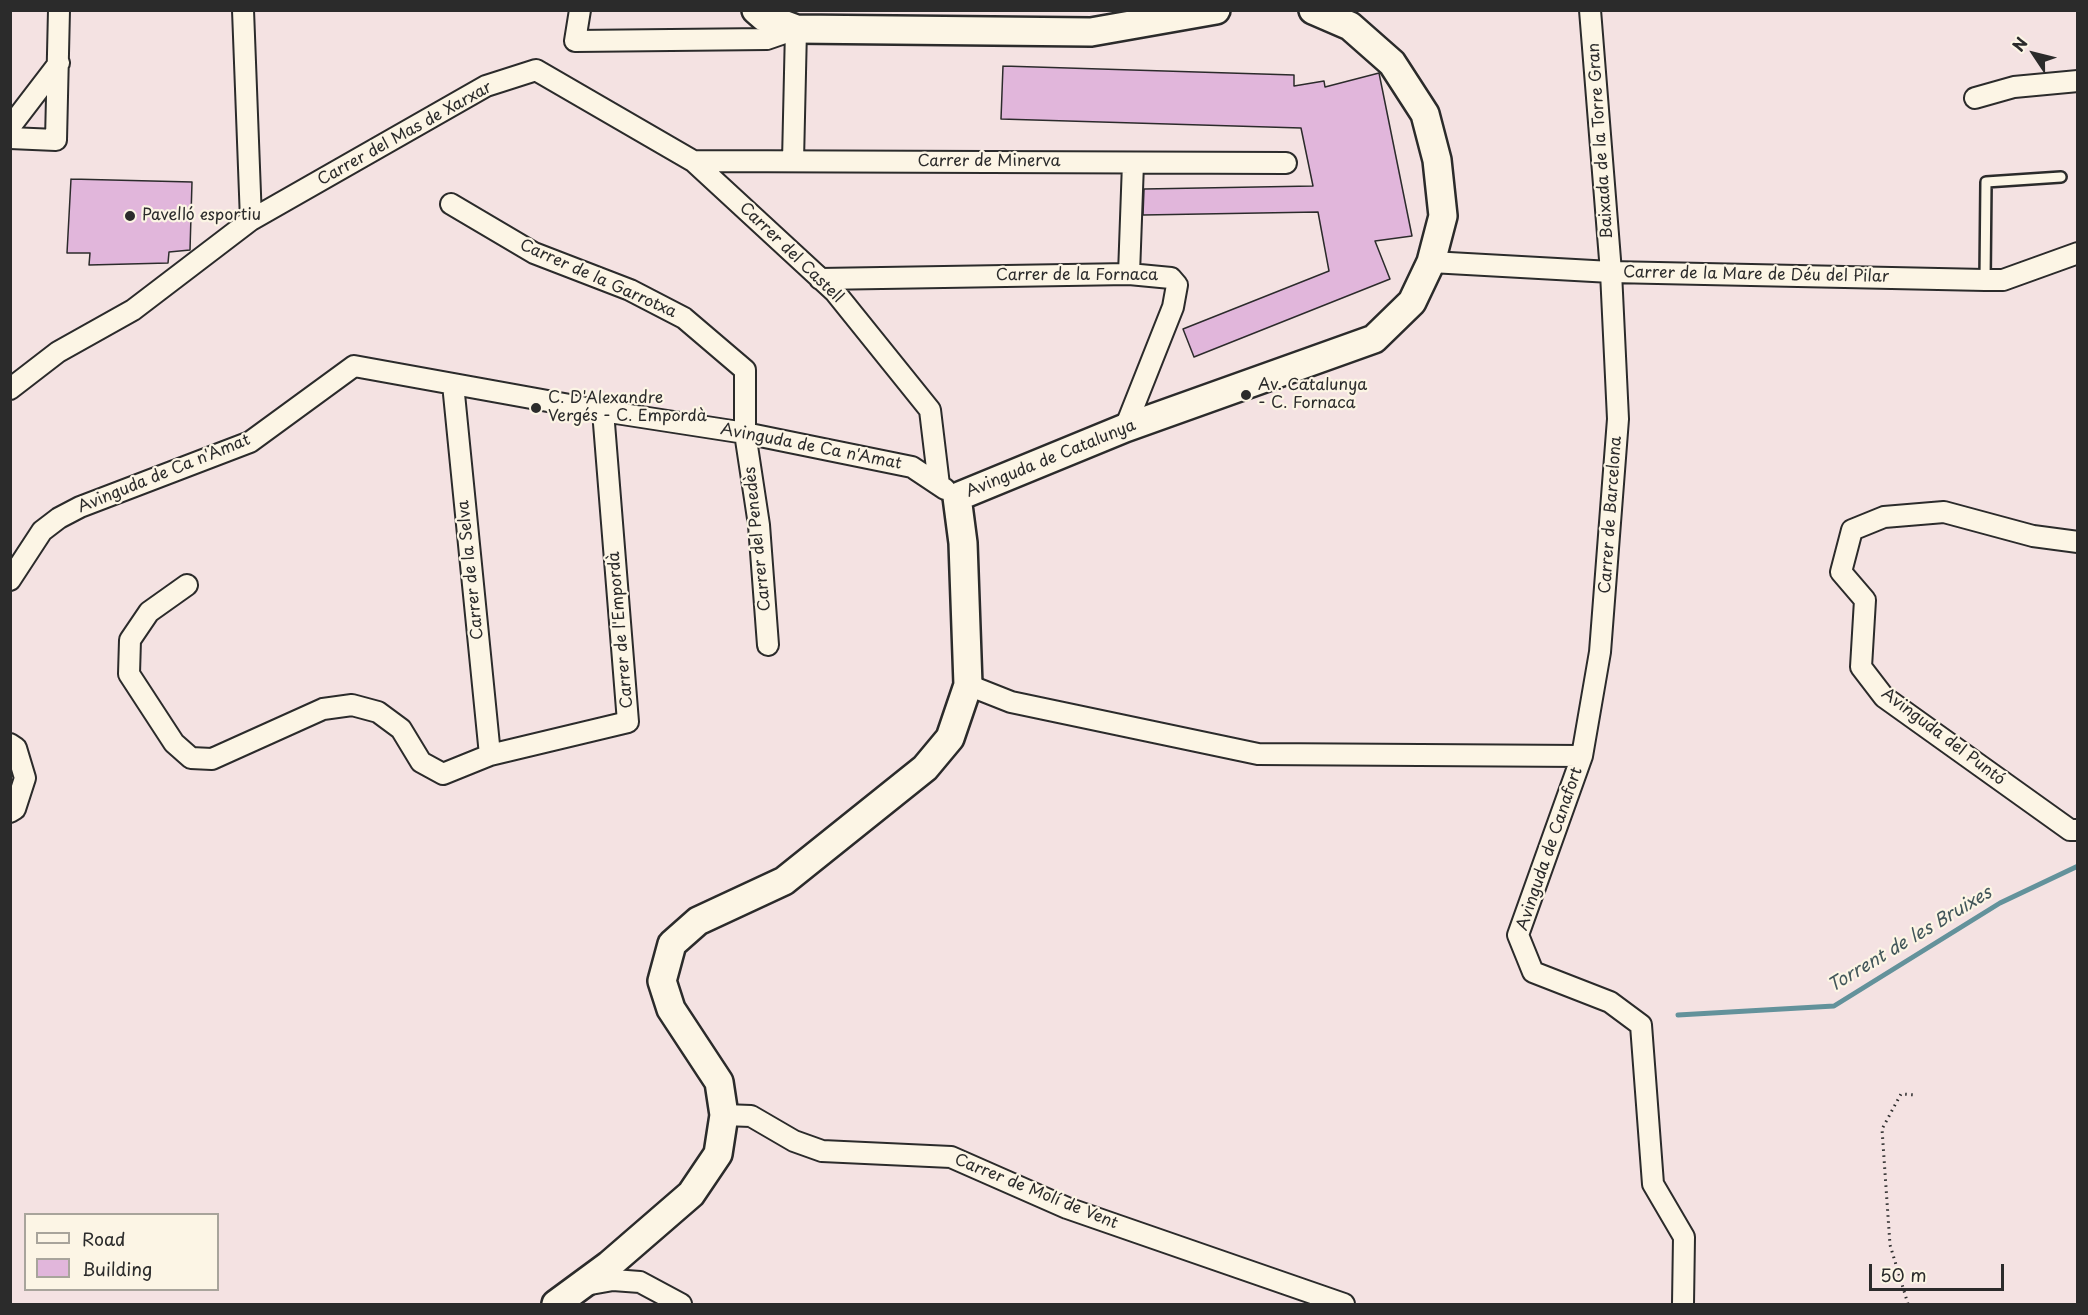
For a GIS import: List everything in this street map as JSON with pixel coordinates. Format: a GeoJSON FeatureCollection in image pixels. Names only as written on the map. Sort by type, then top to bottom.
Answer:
{"type":"FeatureCollection","features":[{"type":"Feature","properties":{"kind":"street"},"geometry":{"type":"LineString","coordinates":[[10,138],[56,140],[59,10]]}},
{"type":"Feature","properties":{"kind":"street"},"geometry":{"type":"LineString","coordinates":[[243,10],[251,220]]}},
{"type":"Feature","properties":{"kind":"street"},"geometry":{"type":"LineString","coordinates":[[579,10],[574,41],[767,39],[796,29],[1091,32],[1216,10]]}},
{"type":"Feature","properties":{"kind":"street"},"geometry":{"type":"LineString","coordinates":[[756,10],[764,17],[796,29]]}},
{"type":"Feature","properties":{"kind":"street","name":"Avinguda de Catalunya"},"geometry":{"type":"LineString","coordinates":[[556,1305],[691,1194],[718,1154],[724,1115],[719,1082],[671,1009],[662,981],[672,944],[698,921],[784,881],[925,768],[950,738],[968,685],[963,543],[948,491],[1374,339],[1412,302],[1431,262],[1443,216],[1437,160],[1425,114],[1392,63],[1350,26],[1313,10]]}},
{"type":"Feature","properties":{"kind":"street","name":"Baixada de la Torre Gran"},"geometry":{"type":"LineString","coordinates":[[1590,10],[1611,272]]}},
{"type":"Feature","properties":{"kind":"street"},"geometry":{"type":"LineString","coordinates":[[793,161],[796,29]]}},
{"type":"Feature","properties":{"kind":"street"},"geometry":{"type":"LineString","coordinates":[[10,127],[59,63]]}},
{"type":"Feature","properties":{"kind":"street","name":"Carrer del Mas de Xarxar"},"geometry":{"type":"LineString","coordinates":[[10,389],[58,352],[133,310],[251,220],[486,86],[536,70],[562,86]]}},
{"type":"Feature","properties":{"kind":"street"},"geometry":{"type":"LineString","coordinates":[[1976,98],[2014,87],[2078,81]]}},
{"type":"Feature","properties":{"kind":"street","name":"Carrer del Castell"},"geometry":{"type":"LineString","coordinates":[[562,86],[693,160],[835,292],[930,410],[948,491]]}},
{"type":"Feature","properties":{"kind":"street","name":"Carrer de Minerva"},"geometry":{"type":"LineString","coordinates":[[693,160],[1286,163]]}},
{"type":"Feature","properties":{"kind":"street"},"geometry":{"type":"LineString","coordinates":[[1128,274],[1132,163]]}},
{"type":"Feature","properties":{"kind":"street","name":"Carrer de la Garrotxa"},"geometry":{"type":"LineString","coordinates":[[451,204],[534,253],[630,290],[684,318],[745,370],[745,434]]}},
{"type":"Feature","properties":{"kind":"street","name":"Carrer de la Mare de Déu del Pilar"},"geometry":{"type":"LineString","coordinates":[[1431,262],[1611,272],[2003,280],[2078,253]]}},
{"type":"Feature","properties":{"kind":"street","name":"Carrer de Barcelona"},"geometry":{"type":"LineString","coordinates":[[1582,756],[1600,651],[1618,419],[1611,272]]}},
{"type":"Feature","properties":{"kind":"street","name":"Carrer de la Fornaca"},"geometry":{"type":"LineString","coordinates":[[820,279],[1128,274],[1171,278],[1177,285],[1165,329],[1125,428]]}},
{"type":"Feature","properties":{"kind":"street","name":"Avinguda de Ca n'Amat"},"geometry":{"type":"LineString","coordinates":[[10,580],[42,531],[59,518],[80,507],[250,442],[354,366],[745,434],[912,467],[948,491]]}},
{"type":"Feature","properties":{"kind":"street","name":"Carrer de la Selva"},"geometry":{"type":"LineString","coordinates":[[453,384],[490,755]]}},
{"type":"Feature","properties":{"kind":"street","name":"Carrer de l'Empordà"},"geometry":{"type":"LineString","coordinates":[[187,585],[149,612],[130,640],[129,674],[174,743],[191,758],[212,759],[323,709],[352,705],[378,712],[401,729],[421,762],[442,774],[490,755],[628,722],[603,411]]}},
{"type":"Feature","properties":{"kind":"street","name":"Carrer del Penedès"},"geometry":{"type":"LineString","coordinates":[[745,434],[759,525],[768,645]]}},
{"type":"Feature","properties":{"kind":"street","name":"Avinguda del Puntó"},"geometry":{"type":"LineString","coordinates":[[2078,542],[2033,536],[1944,512],[1884,517],[1852,531],[1841,572],[1865,600],[1861,667],[1884,697],[2070,830],[2078,830]]}},
{"type":"Feature","properties":{"kind":"street","name":"Avinguda de Canafort"},"geometry":{"type":"LineString","coordinates":[[968,685],[1011,702],[1258,754],[1582,756],[1518,935],[1533,972],[1610,1002],[1641,1025],[1653,1184],[1684,1237],[1683,1305]]}},
{"type":"Feature","properties":{"kind":"street"},"geometry":{"type":"LineString","coordinates":[[10,744],[16,748],[25,778],[15,809],[10,812]]}},
{"type":"Feature","properties":{"kind":"street","name":"Carrer de Molí de Vent"},"geometry":{"type":"LineString","coordinates":[[724,1115],[751,1116],[794,1142],[822,1150],[951,1157],[1066,1208],[1344,1305]]}},
{"type":"Feature","properties":{"kind":"street"},"geometry":{"type":"LineString","coordinates":[[581,1286],[598,1281],[640,1282],[681,1305]]}},
{"type":"Feature","properties":{"kind":"lane"},"geometry":{"type":"LineString","coordinates":[[1985,280],[1986,182],[2061,177]]}},
{"type":"Feature","properties":{"kind":"path"},"geometry":{"type":"LineString","coordinates":[[1908,1305],[1890,1245],[1882,1129],[1901,1094],[1917,1095]]}},
{"type":"Feature","properties":{"kind":"building"},"geometry":{"type":"Polygon","coordinates":[[[1003,66],[1294,75],[1294,86],[1324,81],[1325,87],[1379,73],[1412,236],[1375,241],[1390,279],[1194,357],[1183,329],[1329,271],[1318,212],[1143,215],[1144,189],[1313,186],[1301,128],[1001,119],[1003,66]]]}},
{"type":"Feature","properties":{"kind":"building","name":"Pavelló esportiu"},"geometry":{"type":"Polygon","coordinates":[[[71,179],[192,182],[190,250],[169,252],[168,263],[89,265],[90,253],[67,253],[71,179]]]}},
{"type":"Feature","properties":{"kind":"waterway","name":"Torrent de les Bruixes"},"geometry":{"type":"LineString","coordinates":[[1678,1015],[1834,1006],[2000,903],[2078,866]]}},
{"type":"Feature","properties":{"kind":"place","name":"Pavelló esportiu"},"geometry":{"type":"Point","coordinates":[130,216]}},
{"type":"Feature","properties":{"kind":"place","name":"Av. Catalunya - C. Fornaca"},"geometry":{"type":"Point","coordinates":[1246,395]}},
{"type":"Feature","properties":{"kind":"place","name":"C. D'Alexandre Vergés - C. Empordà"},"geometry":{"type":"Point","coordinates":[536,408]}}]}
